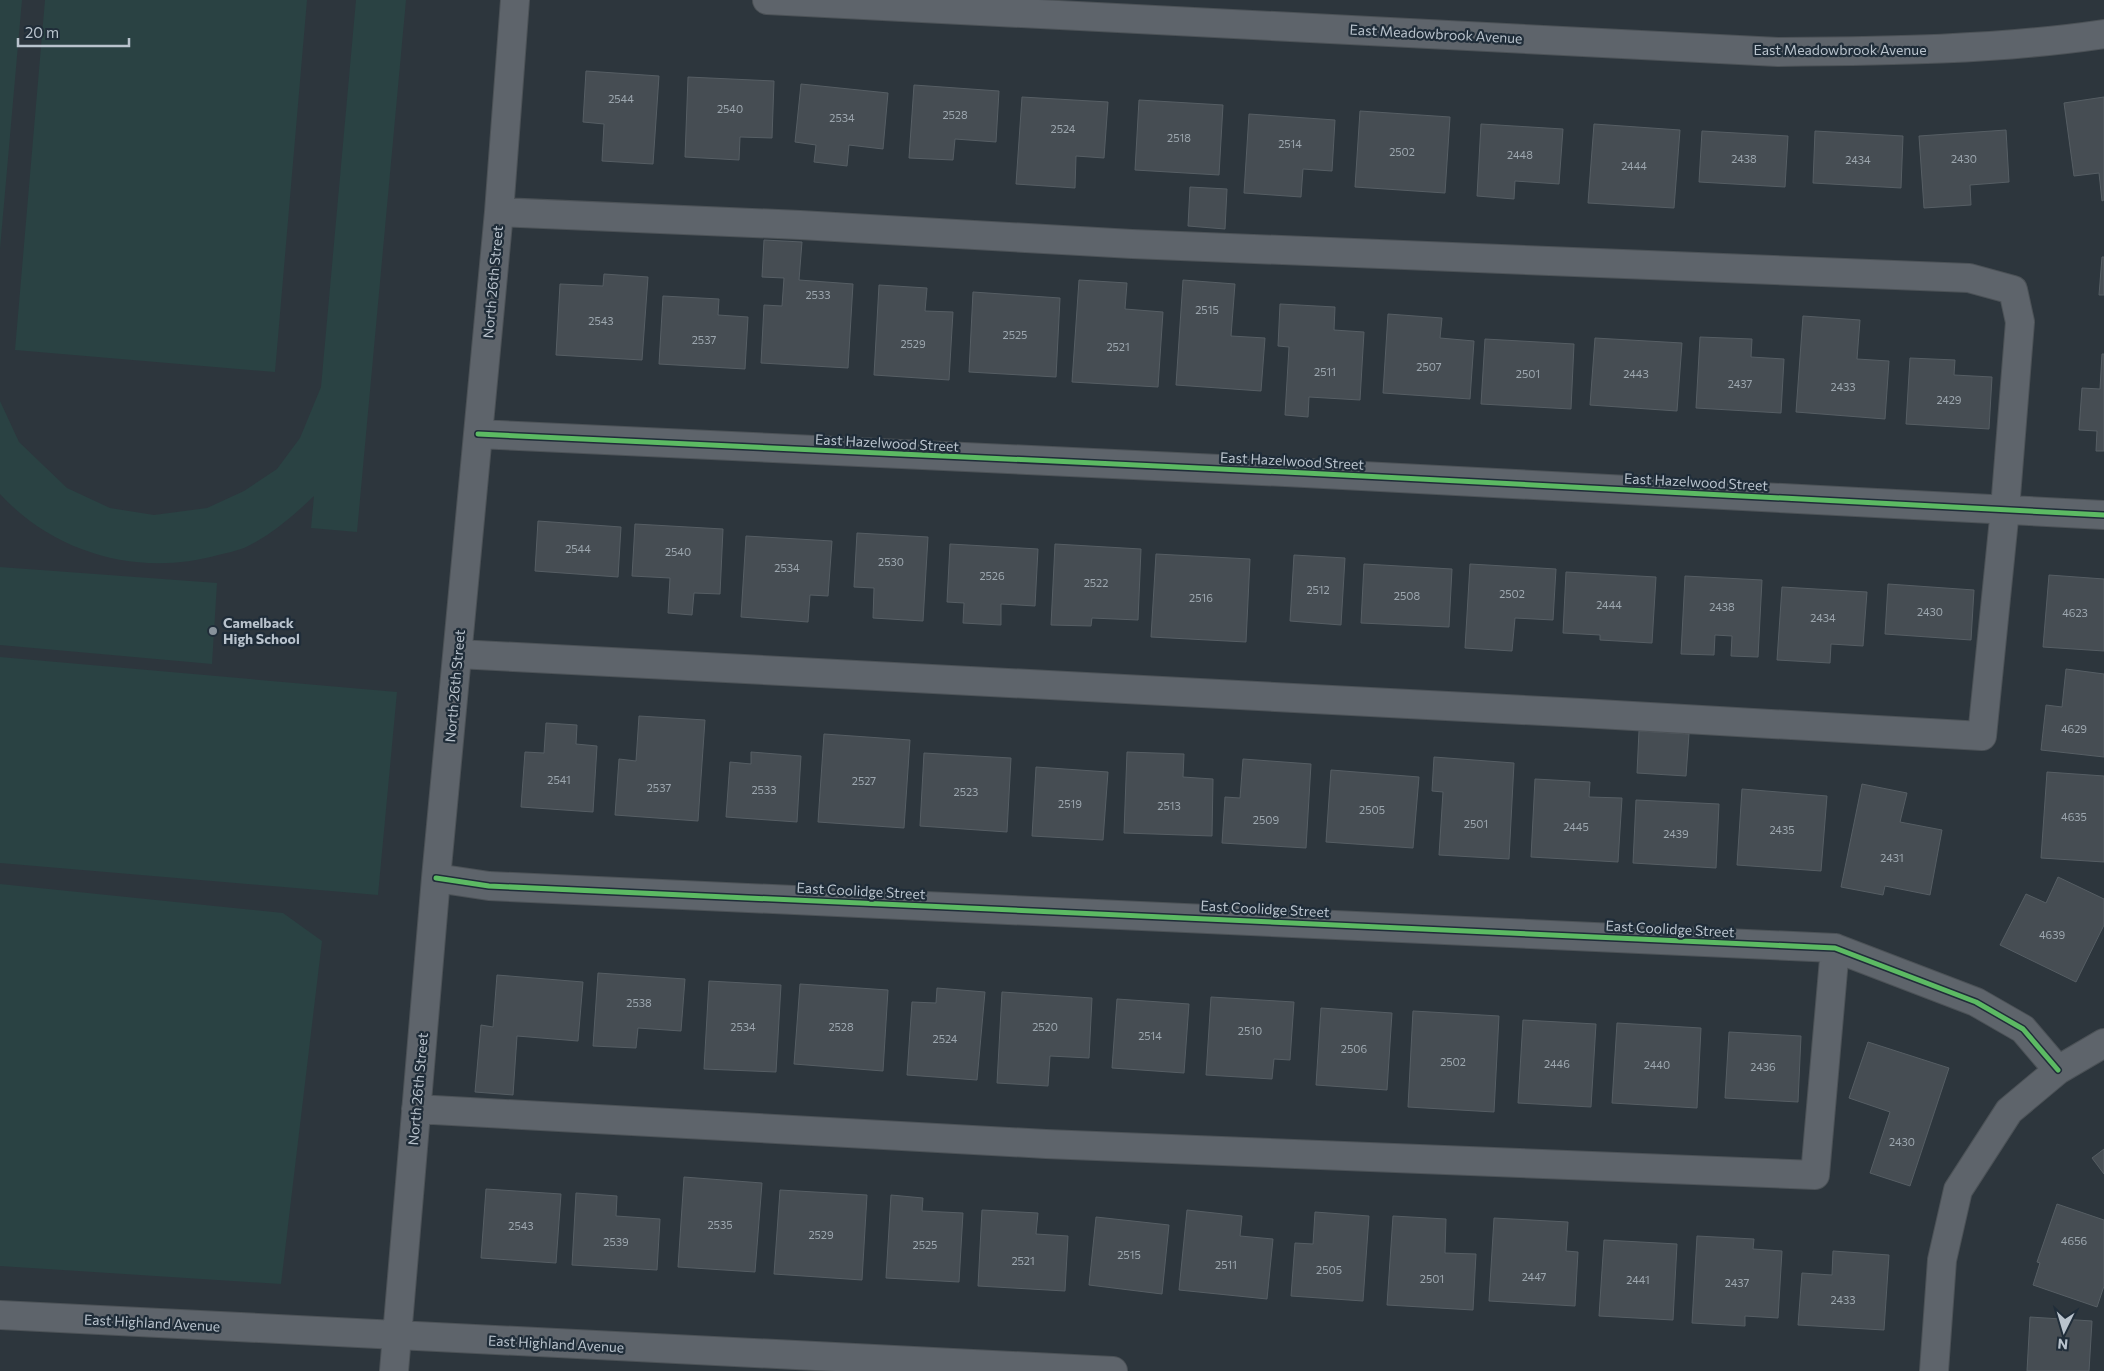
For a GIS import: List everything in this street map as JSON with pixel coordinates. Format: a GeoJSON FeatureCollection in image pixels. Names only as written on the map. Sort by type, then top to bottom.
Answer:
{"type":"FeatureCollection","features":[{"type":"Feature","properties":{"kind":"street","name":"North 26th Street"},"geometry":{"type":"LineString","coordinates":[[394,1371],[436,878],[499,212],[515,0]]}},
{"type":"Feature","properties":{"kind":"street","name":"East Meadowbrook Avenue"},"geometry":{"type":"LineString","coordinates":[[767,0],[1778,52],[1900,51],[2010,45],[2104,34]]}},
{"type":"Feature","properties":{"kind":"street"},"geometry":{"type":"LineString","coordinates":[[458,654],[1552,711],[1982,736],[2005,509],[2020,322],[2013,290],[1969,278],[1132,244],[800,225],[499,212]]}},
{"type":"Feature","properties":{"kind":"street","name":"East Hazelwood Street"},"geometry":{"type":"LineString","coordinates":[[478,434],[2104,515]]}},
{"type":"Feature","properties":{"kind":"street","name":"East Coolidge Street"},"geometry":{"type":"LineString","coordinates":[[436,878],[489,886],[1835,948],[1976,1002],[2023,1029],[2058,1070]]}},
{"type":"Feature","properties":{"kind":"street"},"geometry":{"type":"LineString","coordinates":[[416,1109],[1046,1144],[1815,1175],[1835,948]]}},
{"type":"Feature","properties":{"kind":"street"},"geometry":{"type":"LineString","coordinates":[[1934,1371],[1942,1260],[1958,1190],[2009,1111],[2058,1070],[2104,1043]]}},
{"type":"Feature","properties":{"kind":"street","name":"East Highland Avenue"},"geometry":{"type":"LineString","coordinates":[[0,1315],[398,1337],[1113,1371]]}},
{"type":"Feature","properties":{"kind":"green space"},"geometry":{"type":"Polygon","coordinates":[[[0,0],[22,0],[0,249],[0,0]]]}},
{"type":"Feature","properties":{"kind":"green space"},"geometry":{"type":"Polygon","coordinates":[[[45,0],[307,0],[275,372],[15,350],[45,0]]]}},
{"type":"Feature","properties":{"kind":"green space"},"geometry":{"type":"Polygon","coordinates":[[[356,0],[406,0],[357,532],[311,528],[314,496],[281,525],[254,543],[234,551],[188,561],[159,563],[129,561],[100,555],[46,532],[22,515],[0,494],[0,401],[19,442],[67,488],[110,508],[154,515],[207,508],[244,491],[277,469],[300,438],[321,387],[356,0]]]}},
{"type":"Feature","properties":{"kind":"green space"},"geometry":{"type":"Polygon","coordinates":[[[0,567],[217,583],[212,664],[0,645],[0,567]]]}},
{"type":"Feature","properties":{"kind":"green space"},"geometry":{"type":"Polygon","coordinates":[[[0,657],[397,692],[378,895],[0,863],[0,657]]]}},
{"type":"Feature","properties":{"kind":"green space"},"geometry":{"type":"Polygon","coordinates":[[[0,884],[283,913],[322,941],[281,1284],[0,1266],[0,884]]]}},
{"type":"Feature","properties":{"kind":"building"},"geometry":{"type":"Polygon","coordinates":[[[586,71],[659,76],[653,164],[602,161],[604,124],[583,122],[586,71]]]}},
{"type":"Feature","properties":{"kind":"building"},"geometry":{"type":"Polygon","coordinates":[[[688,77],[774,81],[772,138],[740,137],[739,160],[685,157],[688,77]]]}},
{"type":"Feature","properties":{"kind":"building"},"geometry":{"type":"Polygon","coordinates":[[[801,84],[888,93],[883,149],[849,145],[847,166],[814,162],[816,145],[795,142],[801,84]]]}},
{"type":"Feature","properties":{"kind":"building"},"geometry":{"type":"Polygon","coordinates":[[[914,85],[999,91],[996,142],[955,139],[953,160],[909,158],[914,85]]]}},
{"type":"Feature","properties":{"kind":"building"},"geometry":{"type":"Polygon","coordinates":[[[1022,97],[1108,102],[1104,158],[1076,156],[1075,188],[1016,184],[1022,97]]]}},
{"type":"Feature","properties":{"kind":"building"},"geometry":{"type":"Polygon","coordinates":[[[2104,97],[2104,200],[2102,201],[2099,173],[2074,176],[2064,103],[2104,97]]]}},
{"type":"Feature","properties":{"kind":"building"},"geometry":{"type":"Polygon","coordinates":[[[1139,100],[1223,105],[1219,175],[1135,170],[1139,100]]]}},
{"type":"Feature","properties":{"kind":"building"},"geometry":{"type":"Polygon","coordinates":[[[1360,111],[1450,117],[1445,193],[1355,187],[1360,111]]]}},
{"type":"Feature","properties":{"kind":"building"},"geometry":{"type":"Polygon","coordinates":[[[1249,114],[1335,120],[1332,171],[1303,169],[1301,197],[1244,193],[1249,114]]]}},
{"type":"Feature","properties":{"kind":"building"},"geometry":{"type":"Polygon","coordinates":[[[1481,124],[1563,129],[1559,184],[1515,181],[1514,199],[1477,196],[1481,124]]]}},
{"type":"Feature","properties":{"kind":"building"},"geometry":{"type":"Polygon","coordinates":[[[1594,124],[1680,130],[1674,208],[1588,203],[1594,124]]]}},
{"type":"Feature","properties":{"kind":"building"},"geometry":{"type":"Polygon","coordinates":[[[2006,130],[2009,182],[1970,185],[1971,205],[1924,208],[1919,136],[2006,130]]]}},
{"type":"Feature","properties":{"kind":"building"},"geometry":{"type":"Polygon","coordinates":[[[1702,131],[1788,136],[1785,187],[1699,182],[1702,131]]]}},
{"type":"Feature","properties":{"kind":"building"},"geometry":{"type":"Polygon","coordinates":[[[1815,131],[1903,136],[1901,188],[1813,183],[1815,131]]]}},
{"type":"Feature","properties":{"kind":"building"},"geometry":{"type":"Polygon","coordinates":[[[1190,187],[1227,189],[1225,229],[1188,226],[1190,187]]]}},
{"type":"Feature","properties":{"kind":"building"},"geometry":{"type":"Polygon","coordinates":[[[764,240],[802,242],[799,280],[853,284],[848,368],[761,363],[764,305],[782,306],[784,278],[762,277],[764,240]]]}},
{"type":"Feature","properties":{"kind":"building"},"geometry":{"type":"Polygon","coordinates":[[[2102,257],[2104,257],[2104,295],[2099,295],[2102,257]]]}},
{"type":"Feature","properties":{"kind":"building"},"geometry":{"type":"Polygon","coordinates":[[[604,274],[648,277],[642,360],[556,355],[560,284],[603,286],[604,274]]]}},
{"type":"Feature","properties":{"kind":"building"},"geometry":{"type":"Polygon","coordinates":[[[1079,280],[1127,283],[1125,309],[1163,312],[1158,387],[1072,382],[1079,280]]]}},
{"type":"Feature","properties":{"kind":"building"},"geometry":{"type":"Polygon","coordinates":[[[1183,280],[1235,284],[1231,336],[1265,338],[1261,391],[1176,385],[1183,280]]]}},
{"type":"Feature","properties":{"kind":"building"},"geometry":{"type":"Polygon","coordinates":[[[879,285],[927,288],[925,311],[953,312],[949,380],[874,375],[879,285]]]}},
{"type":"Feature","properties":{"kind":"building"},"geometry":{"type":"Polygon","coordinates":[[[973,292],[1060,298],[1056,377],[969,372],[973,292]]]}},
{"type":"Feature","properties":{"kind":"building"},"geometry":{"type":"Polygon","coordinates":[[[663,296],[719,299],[718,315],[748,317],[745,369],[659,364],[663,296]]]}},
{"type":"Feature","properties":{"kind":"building"},"geometry":{"type":"Polygon","coordinates":[[[1280,304],[1335,307],[1334,330],[1364,332],[1360,400],[1309,397],[1308,417],[1285,415],[1289,347],[1278,346],[1280,304]]]}},
{"type":"Feature","properties":{"kind":"building"},"geometry":{"type":"Polygon","coordinates":[[[1388,314],[1442,318],[1440,338],[1474,341],[1470,399],[1383,393],[1388,314]]]}},
{"type":"Feature","properties":{"kind":"building"},"geometry":{"type":"Polygon","coordinates":[[[1803,316],[1860,320],[1857,359],[1889,361],[1885,419],[1796,412],[1803,316]]]}},
{"type":"Feature","properties":{"kind":"building"},"geometry":{"type":"Polygon","coordinates":[[[1700,337],[1752,339],[1751,357],[1784,359],[1781,413],[1696,408],[1700,337]]]}},
{"type":"Feature","properties":{"kind":"building"},"geometry":{"type":"Polygon","coordinates":[[[1595,338],[1682,343],[1677,411],[1590,405],[1595,338]]]}},
{"type":"Feature","properties":{"kind":"building"},"geometry":{"type":"Polygon","coordinates":[[[1485,339],[1574,344],[1571,409],[1481,404],[1485,339]]]}},
{"type":"Feature","properties":{"kind":"building"},"geometry":{"type":"Polygon","coordinates":[[[2102,354],[2104,354],[2104,451],[2096,451],[2097,431],[2079,430],[2082,388],[2100,389],[2102,354]]]}},
{"type":"Feature","properties":{"kind":"building"},"geometry":{"type":"Polygon","coordinates":[[[1910,358],[1955,360],[1954,375],[1992,377],[1989,429],[1906,424],[1910,358]]]}},
{"type":"Feature","properties":{"kind":"building"},"geometry":{"type":"Polygon","coordinates":[[[538,521],[621,527],[618,577],[535,571],[538,521]]]}},
{"type":"Feature","properties":{"kind":"building"},"geometry":{"type":"Polygon","coordinates":[[[635,524],[723,529],[720,594],[694,593],[692,615],[668,613],[670,578],[632,576],[635,524]]]}},
{"type":"Feature","properties":{"kind":"building"},"geometry":{"type":"Polygon","coordinates":[[[857,533],[928,537],[923,621],[873,618],[874,588],[854,587],[857,533]]]}},
{"type":"Feature","properties":{"kind":"building"},"geometry":{"type":"Polygon","coordinates":[[[746,536],[832,541],[828,596],[810,595],[808,622],[741,617],[746,536]]]}},
{"type":"Feature","properties":{"kind":"building"},"geometry":{"type":"Polygon","coordinates":[[[950,544],[1038,549],[1035,606],[1001,604],[1001,625],[963,623],[964,603],[947,602],[950,544]]]}},
{"type":"Feature","properties":{"kind":"building"},"geometry":{"type":"Polygon","coordinates":[[[1055,544],[1141,549],[1138,620],[1092,618],[1091,626],[1051,625],[1055,544]]]}},
{"type":"Feature","properties":{"kind":"building"},"geometry":{"type":"Polygon","coordinates":[[[1156,554],[1250,559],[1246,642],[1151,637],[1156,554]]]}},
{"type":"Feature","properties":{"kind":"building"},"geometry":{"type":"Polygon","coordinates":[[[1294,555],[1345,558],[1341,625],[1290,621],[1294,555]]]}},
{"type":"Feature","properties":{"kind":"building"},"geometry":{"type":"Polygon","coordinates":[[[1364,564],[1452,569],[1449,627],[1361,623],[1364,564]]]}},
{"type":"Feature","properties":{"kind":"building"},"geometry":{"type":"Polygon","coordinates":[[[1470,564],[1556,569],[1553,620],[1515,618],[1512,651],[1465,648],[1470,564]]]}},
{"type":"Feature","properties":{"kind":"building"},"geometry":{"type":"Polygon","coordinates":[[[1566,572],[1656,577],[1652,643],[1600,640],[1600,635],[1563,633],[1566,572]]]}},
{"type":"Feature","properties":{"kind":"building"},"geometry":{"type":"Polygon","coordinates":[[[2049,575],[2104,579],[2104,651],[2043,647],[2049,575]]]}},
{"type":"Feature","properties":{"kind":"building"},"geometry":{"type":"Polygon","coordinates":[[[1685,576],[1762,580],[1758,657],[1731,656],[1732,636],[1715,635],[1714,655],[1681,654],[1685,576]]]}},
{"type":"Feature","properties":{"kind":"building"},"geometry":{"type":"Polygon","coordinates":[[[1888,584],[1974,590],[1971,640],[1885,634],[1888,584]]]}},
{"type":"Feature","properties":{"kind":"building"},"geometry":{"type":"Polygon","coordinates":[[[1782,587],[1867,592],[1863,646],[1831,644],[1830,663],[1777,660],[1782,587]]]}},
{"type":"Feature","properties":{"kind":"building"},"geometry":{"type":"Polygon","coordinates":[[[2066,669],[2104,674],[2104,757],[2041,750],[2046,705],[2062,707],[2066,669]]]}},
{"type":"Feature","properties":{"kind":"building"},"geometry":{"type":"Polygon","coordinates":[[[639,716],[705,720],[698,821],[615,815],[619,759],[636,761],[639,716]]]}},
{"type":"Feature","properties":{"kind":"building"},"geometry":{"type":"Polygon","coordinates":[[[546,723],[577,725],[576,744],[597,746],[593,812],[521,807],[525,752],[544,753],[546,723]]]}},
{"type":"Feature","properties":{"kind":"building"},"geometry":{"type":"Polygon","coordinates":[[[1639,731],[1689,734],[1686,776],[1637,773],[1639,731]]]}},
{"type":"Feature","properties":{"kind":"building"},"geometry":{"type":"Polygon","coordinates":[[[824,734],[910,740],[904,828],[818,822],[824,734]]]}},
{"type":"Feature","properties":{"kind":"building"},"geometry":{"type":"Polygon","coordinates":[[[751,752],[801,756],[797,822],[726,817],[730,762],[751,764],[751,752]]]}},
{"type":"Feature","properties":{"kind":"building"},"geometry":{"type":"Polygon","coordinates":[[[1127,752],[1184,754],[1183,777],[1213,779],[1212,836],[1124,833],[1127,752]]]}},
{"type":"Feature","properties":{"kind":"building"},"geometry":{"type":"Polygon","coordinates":[[[924,753],[1011,758],[1007,832],[920,826],[924,753]]]}},
{"type":"Feature","properties":{"kind":"building"},"geometry":{"type":"Polygon","coordinates":[[[1434,757],[1514,763],[1509,859],[1439,855],[1443,792],[1432,791],[1434,757]]]}},
{"type":"Feature","properties":{"kind":"building"},"geometry":{"type":"Polygon","coordinates":[[[1243,759],[1311,764],[1306,848],[1222,843],[1225,797],[1240,798],[1243,759]]]}},
{"type":"Feature","properties":{"kind":"building"},"geometry":{"type":"Polygon","coordinates":[[[1036,767],[1108,772],[1103,840],[1032,836],[1036,767]]]}},
{"type":"Feature","properties":{"kind":"building"},"geometry":{"type":"Polygon","coordinates":[[[1331,770],[1419,777],[1413,848],[1326,842],[1331,770]]]}},
{"type":"Feature","properties":{"kind":"building"},"geometry":{"type":"Polygon","coordinates":[[[2047,772],[2104,776],[2104,862],[2041,858],[2047,772]]]}},
{"type":"Feature","properties":{"kind":"building"},"geometry":{"type":"Polygon","coordinates":[[[1535,779],[1590,782],[1589,797],[1622,798],[1618,862],[1531,857],[1535,779]]]}},
{"type":"Feature","properties":{"kind":"building"},"geometry":{"type":"Polygon","coordinates":[[[1862,784],[1907,793],[1900,822],[1942,830],[1930,895],[1885,886],[1883,895],[1841,887],[1862,784]]]}},
{"type":"Feature","properties":{"kind":"building"},"geometry":{"type":"Polygon","coordinates":[[[1742,789],[1827,796],[1821,871],[1737,865],[1742,789]]]}},
{"type":"Feature","properties":{"kind":"building"},"geometry":{"type":"Polygon","coordinates":[[[1636,800],[1719,804],[1716,868],[1633,863],[1636,800]]]}},
{"type":"Feature","properties":{"kind":"building"},"geometry":{"type":"Polygon","coordinates":[[[2058,877],[2104,899],[2104,925],[2076,982],[2000,945],[2026,894],[2046,903],[2058,877]]]}},
{"type":"Feature","properties":{"kind":"building"},"geometry":{"type":"Polygon","coordinates":[[[598,973],[685,979],[681,1031],[638,1028],[636,1048],[593,1046],[598,973]]]}},
{"type":"Feature","properties":{"kind":"building"},"geometry":{"type":"Polygon","coordinates":[[[497,975],[583,982],[578,1041],[517,1036],[513,1095],[475,1092],[481,1025],[493,1027],[497,975]]]}},
{"type":"Feature","properties":{"kind":"building"},"geometry":{"type":"Polygon","coordinates":[[[709,981],[781,985],[776,1072],[704,1069],[709,981]]]}},
{"type":"Feature","properties":{"kind":"building"},"geometry":{"type":"Polygon","coordinates":[[[800,984],[888,990],[883,1071],[794,1064],[800,984]]]}},
{"type":"Feature","properties":{"kind":"building"},"geometry":{"type":"Polygon","coordinates":[[[937,988],[985,992],[977,1080],[907,1075],[912,1002],[936,1003],[937,988]]]}},
{"type":"Feature","properties":{"kind":"building"},"geometry":{"type":"Polygon","coordinates":[[[1002,992],[1092,998],[1089,1058],[1050,1056],[1048,1086],[997,1083],[1002,992]]]}},
{"type":"Feature","properties":{"kind":"building"},"geometry":{"type":"Polygon","coordinates":[[[1211,997],[1294,1002],[1290,1060],[1274,1059],[1272,1079],[1206,1075],[1211,997]]]}},
{"type":"Feature","properties":{"kind":"building"},"geometry":{"type":"Polygon","coordinates":[[[1117,999],[1189,1004],[1184,1073],[1112,1068],[1117,999]]]}},
{"type":"Feature","properties":{"kind":"building"},"geometry":{"type":"Polygon","coordinates":[[[1321,1008],[1392,1013],[1387,1090],[1316,1085],[1321,1008]]]}},
{"type":"Feature","properties":{"kind":"building"},"geometry":{"type":"Polygon","coordinates":[[[1413,1011],[1499,1016],[1494,1112],[1408,1107],[1413,1011]]]}},
{"type":"Feature","properties":{"kind":"building"},"geometry":{"type":"Polygon","coordinates":[[[1523,1020],[1596,1024],[1591,1107],[1518,1103],[1523,1020]]]}},
{"type":"Feature","properties":{"kind":"building"},"geometry":{"type":"Polygon","coordinates":[[[1617,1023],[1701,1028],[1697,1108],[1612,1103],[1617,1023]]]}},
{"type":"Feature","properties":{"kind":"building"},"geometry":{"type":"Polygon","coordinates":[[[1729,1032],[1801,1036],[1798,1102],[1725,1098],[1729,1032]]]}},
{"type":"Feature","properties":{"kind":"building"},"geometry":{"type":"Polygon","coordinates":[[[1868,1042],[1949,1068],[1910,1186],[1870,1173],[1890,1112],[1849,1098],[1868,1042]]]}},
{"type":"Feature","properties":{"kind":"building"},"geometry":{"type":"Polygon","coordinates":[[[2104,1149],[2104,1174],[2092,1158],[2104,1149]]]}},
{"type":"Feature","properties":{"kind":"building"},"geometry":{"type":"Polygon","coordinates":[[[684,1177],[762,1183],[755,1272],[678,1267],[684,1177]]]}},
{"type":"Feature","properties":{"kind":"building"},"geometry":{"type":"Polygon","coordinates":[[[486,1189],[561,1194],[556,1263],[481,1258],[486,1189]]]}},
{"type":"Feature","properties":{"kind":"building"},"geometry":{"type":"Polygon","coordinates":[[[780,1190],[867,1195],[862,1280],[774,1274],[780,1190]]]}},
{"type":"Feature","properties":{"kind":"building"},"geometry":{"type":"Polygon","coordinates":[[[576,1193],[617,1196],[616,1216],[660,1219],[657,1270],[572,1265],[576,1193]]]}},
{"type":"Feature","properties":{"kind":"building"},"geometry":{"type":"Polygon","coordinates":[[[891,1195],[923,1198],[922,1211],[963,1213],[959,1282],[886,1278],[891,1195]]]}},
{"type":"Feature","properties":{"kind":"building"},"geometry":{"type":"Polygon","coordinates":[[[2057,1204],[2104,1220],[2104,1286],[2097,1307],[2033,1285],[2040,1263],[2037,1262],[2057,1204]]]}},
{"type":"Feature","properties":{"kind":"building"},"geometry":{"type":"Polygon","coordinates":[[[982,1210],[1038,1213],[1036,1234],[1068,1236],[1065,1291],[978,1286],[982,1210]]]}},
{"type":"Feature","properties":{"kind":"building"},"geometry":{"type":"Polygon","coordinates":[[[1187,1210],[1242,1216],[1240,1236],[1273,1239],[1267,1299],[1179,1290],[1187,1210]]]}},
{"type":"Feature","properties":{"kind":"building"},"geometry":{"type":"Polygon","coordinates":[[[1315,1212],[1369,1216],[1363,1301],[1291,1296],[1295,1243],[1313,1244],[1315,1212]]]}},
{"type":"Feature","properties":{"kind":"building"},"geometry":{"type":"Polygon","coordinates":[[[1393,1216],[1446,1219],[1445,1253],[1476,1254],[1473,1310],[1387,1305],[1393,1216]]]}},
{"type":"Feature","properties":{"kind":"building"},"geometry":{"type":"Polygon","coordinates":[[[1096,1217],[1169,1225],[1162,1294],[1089,1285],[1096,1217]]]}},
{"type":"Feature","properties":{"kind":"building"},"geometry":{"type":"Polygon","coordinates":[[[1494,1218],[1568,1222],[1566,1251],[1578,1252],[1575,1306],[1489,1301],[1494,1218]]]}},
{"type":"Feature","properties":{"kind":"building"},"geometry":{"type":"Polygon","coordinates":[[[1697,1236],[1754,1239],[1753,1249],[1782,1251],[1778,1318],[1745,1316],[1745,1326],[1692,1323],[1697,1236]]]}},
{"type":"Feature","properties":{"kind":"building"},"geometry":{"type":"Polygon","coordinates":[[[1604,1240],[1677,1244],[1673,1320],[1599,1316],[1604,1240]]]}},
{"type":"Feature","properties":{"kind":"building"},"geometry":{"type":"Polygon","coordinates":[[[1833,1251],[1889,1255],[1884,1330],[1798,1325],[1802,1273],[1832,1275],[1833,1251]]]}},
{"type":"Feature","properties":{"kind":"building"},"geometry":{"type":"Polygon","coordinates":[[[2030,1317],[2092,1321],[2089,1371],[2027,1371],[2030,1317]]]}},
{"type":"Feature","properties":{"kind":"cycle path"},"geometry":{"type":"LineString","coordinates":[[478,434],[1305,473],[2104,515]]}},
{"type":"Feature","properties":{"kind":"cycle path"},"geometry":{"type":"LineString","coordinates":[[436,878],[489,886],[1835,948],[1976,1002],[2023,1029],[2058,1070]]}},
{"type":"Feature","properties":{"kind":"place","name":"Camelback High School"},"geometry":{"type":"Point","coordinates":[213,631]}}]}
